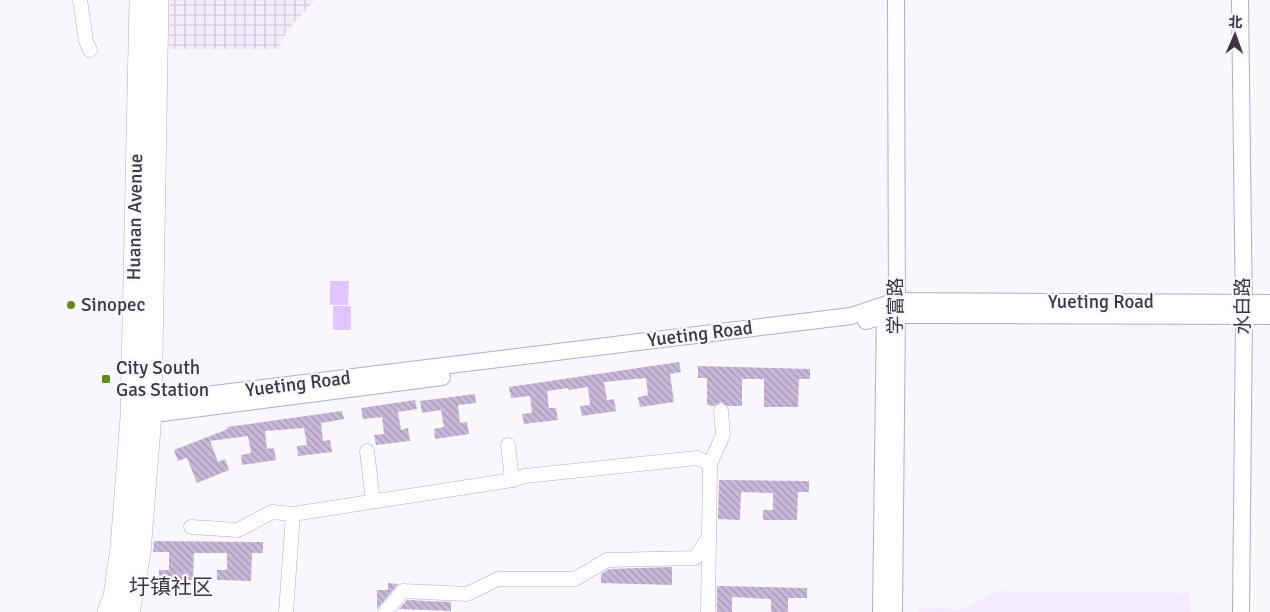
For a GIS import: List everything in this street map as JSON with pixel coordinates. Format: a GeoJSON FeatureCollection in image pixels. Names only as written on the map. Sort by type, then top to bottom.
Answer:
{"type":"FeatureCollection","features":[{"type":"Feature","properties":{"kind":"main road","name":"Huanan Avenue"},"geometry":{"type":"LineString","coordinates":[[129,612],[140,553],[140,0]]}},
{"type":"Feature","properties":{"kind":"main road","name":"Huanan Avenue"},"geometry":{"type":"LineString","coordinates":[[108,612],[114,596],[141,409],[158,0]]}},
{"type":"Feature","properties":{"kind":"street"},"geometry":{"type":"LineString","coordinates":[[80,0],[86,41],[90,50]]}},
{"type":"Feature","properties":{"kind":"street","name":"学富路"},"geometry":{"type":"LineString","coordinates":[[886,0],[894,612]]}},
{"type":"Feature","properties":{"kind":"street","name":"学富路"},"geometry":{"type":"LineString","coordinates":[[881,612],[891,309],[896,0]]}},
{"type":"Feature","properties":{"kind":"street","name":"水白路"},"geometry":{"type":"LineString","coordinates":[[1240,0],[1244,309],[1241,612]]}},
{"type":"Feature","properties":{"kind":"street","name":"Yueting Road"},"geometry":{"type":"LineString","coordinates":[[141,409],[851,325],[891,309],[1244,309],[1270,303]]}},
{"type":"Feature","properties":{"kind":"street","name":"Yueting Road"},"geometry":{"type":"LineString","coordinates":[[1244,309],[1270,316]]}},
{"type":"Feature","properties":{"kind":"street"},"geometry":{"type":"LineString","coordinates":[[708,612],[710,464],[723,436],[721,411]]}},
{"type":"Feature","properties":{"kind":"street"},"geometry":{"type":"LineString","coordinates":[[508,445],[512,480]]}},
{"type":"Feature","properties":{"kind":"street"},"geometry":{"type":"LineString","coordinates":[[367,451],[373,501]]}},
{"type":"Feature","properties":{"kind":"street"},"geometry":{"type":"LineString","coordinates":[[191,527],[238,530],[272,512],[293,514],[512,480],[525,476],[697,458],[710,464]]}},
{"type":"Feature","properties":{"kind":"street"},"geometry":{"type":"LineString","coordinates":[[286,612],[293,514]]}},
{"type":"Feature","properties":{"kind":"street"},"geometry":{"type":"LineString","coordinates":[[385,612],[403,591],[467,594],[498,579],[575,579],[607,560],[695,558],[709,537]]}},
{"type":"Feature","properties":{"kind":"shaded area"},"geometry":{"type":"Polygon","coordinates":[[[170,0],[315,0],[287,31],[278,49],[169,49],[170,0]]]}},
{"type":"Feature","properties":{"kind":"shaded area"},"geometry":{"type":"Polygon","coordinates":[[[330,281],[349,281],[348,305],[330,305],[330,281]]]}},
{"type":"Feature","properties":{"kind":"shaded area"},"geometry":{"type":"Polygon","coordinates":[[[333,306],[351,306],[351,330],[333,330],[333,306]]]}},
{"type":"Feature","properties":{"kind":"shaded area"},"geometry":{"type":"Polygon","coordinates":[[[996,591],[1189,593],[1191,612],[919,612],[919,607],[962,610],[996,591]]]}},
{"type":"Feature","properties":{"kind":"building"},"geometry":{"type":"Polygon","coordinates":[[[679,362],[681,372],[670,374],[674,402],[640,407],[638,397],[648,395],[646,378],[604,382],[607,400],[614,399],[616,411],[582,416],[580,406],[590,405],[588,387],[547,391],[549,408],[556,408],[558,420],[524,424],[522,414],[532,413],[530,396],[511,398],[509,387],[679,362]]]}},
{"type":"Feature","properties":{"kind":"building"},"geometry":{"type":"Polygon","coordinates":[[[698,366],[810,369],[810,379],[799,379],[798,407],[764,407],[764,379],[742,379],[742,406],[728,406],[721,402],[714,406],[707,405],[707,378],[698,378],[698,366]]]}},
{"type":"Feature","properties":{"kind":"building"},"geometry":{"type":"Polygon","coordinates":[[[475,394],[476,403],[458,405],[460,423],[467,422],[469,434],[435,439],[434,429],[444,427],[441,410],[422,413],[420,401],[475,394]]]}},
{"type":"Feature","properties":{"kind":"building"},"geometry":{"type":"Polygon","coordinates":[[[415,400],[417,409],[398,412],[401,430],[408,428],[410,441],[376,445],[374,435],[384,434],[382,417],[363,419],[361,408],[415,400]]]}},
{"type":"Feature","properties":{"kind":"building"},"geometry":{"type":"Polygon","coordinates":[[[342,411],[344,419],[321,423],[323,441],[330,440],[332,452],[298,456],[297,446],[307,445],[304,428],[265,431],[267,449],[274,448],[276,460],[242,465],[241,455],[251,453],[248,436],[210,441],[218,462],[225,459],[229,470],[197,483],[187,458],[178,461],[174,450],[228,429],[227,427],[342,411]]]}},
{"type":"Feature","properties":{"kind":"building"},"geometry":{"type":"Polygon","coordinates":[[[719,480],[809,481],[809,492],[798,492],[797,520],[763,520],[763,510],[773,510],[773,493],[741,492],[740,520],[718,519],[719,480]]]}},
{"type":"Feature","properties":{"kind":"building"},"geometry":{"type":"Polygon","coordinates":[[[154,541],[263,542],[263,553],[252,553],[251,581],[217,580],[217,570],[227,570],[227,553],[194,553],[193,580],[159,580],[159,570],[169,570],[169,552],[153,552],[154,541]]]}},
{"type":"Feature","properties":{"kind":"building"},"geometry":{"type":"Polygon","coordinates":[[[672,567],[672,585],[601,583],[601,574],[609,569],[672,567]]]}},
{"type":"Feature","properties":{"kind":"building"},"geometry":{"type":"Polygon","coordinates":[[[388,583],[398,584],[377,609],[377,590],[388,590],[388,583]]]}},
{"type":"Feature","properties":{"kind":"building"},"geometry":{"type":"Polygon","coordinates":[[[717,586],[807,588],[807,598],[788,598],[788,612],[771,612],[771,599],[732,597],[732,612],[717,612],[717,586]]]}},
{"type":"Feature","properties":{"kind":"building"},"geometry":{"type":"Polygon","coordinates":[[[407,600],[451,602],[451,611],[399,609],[407,600]]]}},
{"type":"Feature","properties":{"kind":"place","name":"Sinopec"},"geometry":{"type":"Point","coordinates":[71,305]}},
{"type":"Feature","properties":{"kind":"place","name":"City South Gas Station"},"geometry":{"type":"Point","coordinates":[106,379]}},
{"type":"Feature","properties":{"kind":"district","name":"圩镇社区"},"geometry":{"type":"Point","coordinates":[171,587]}}]}
